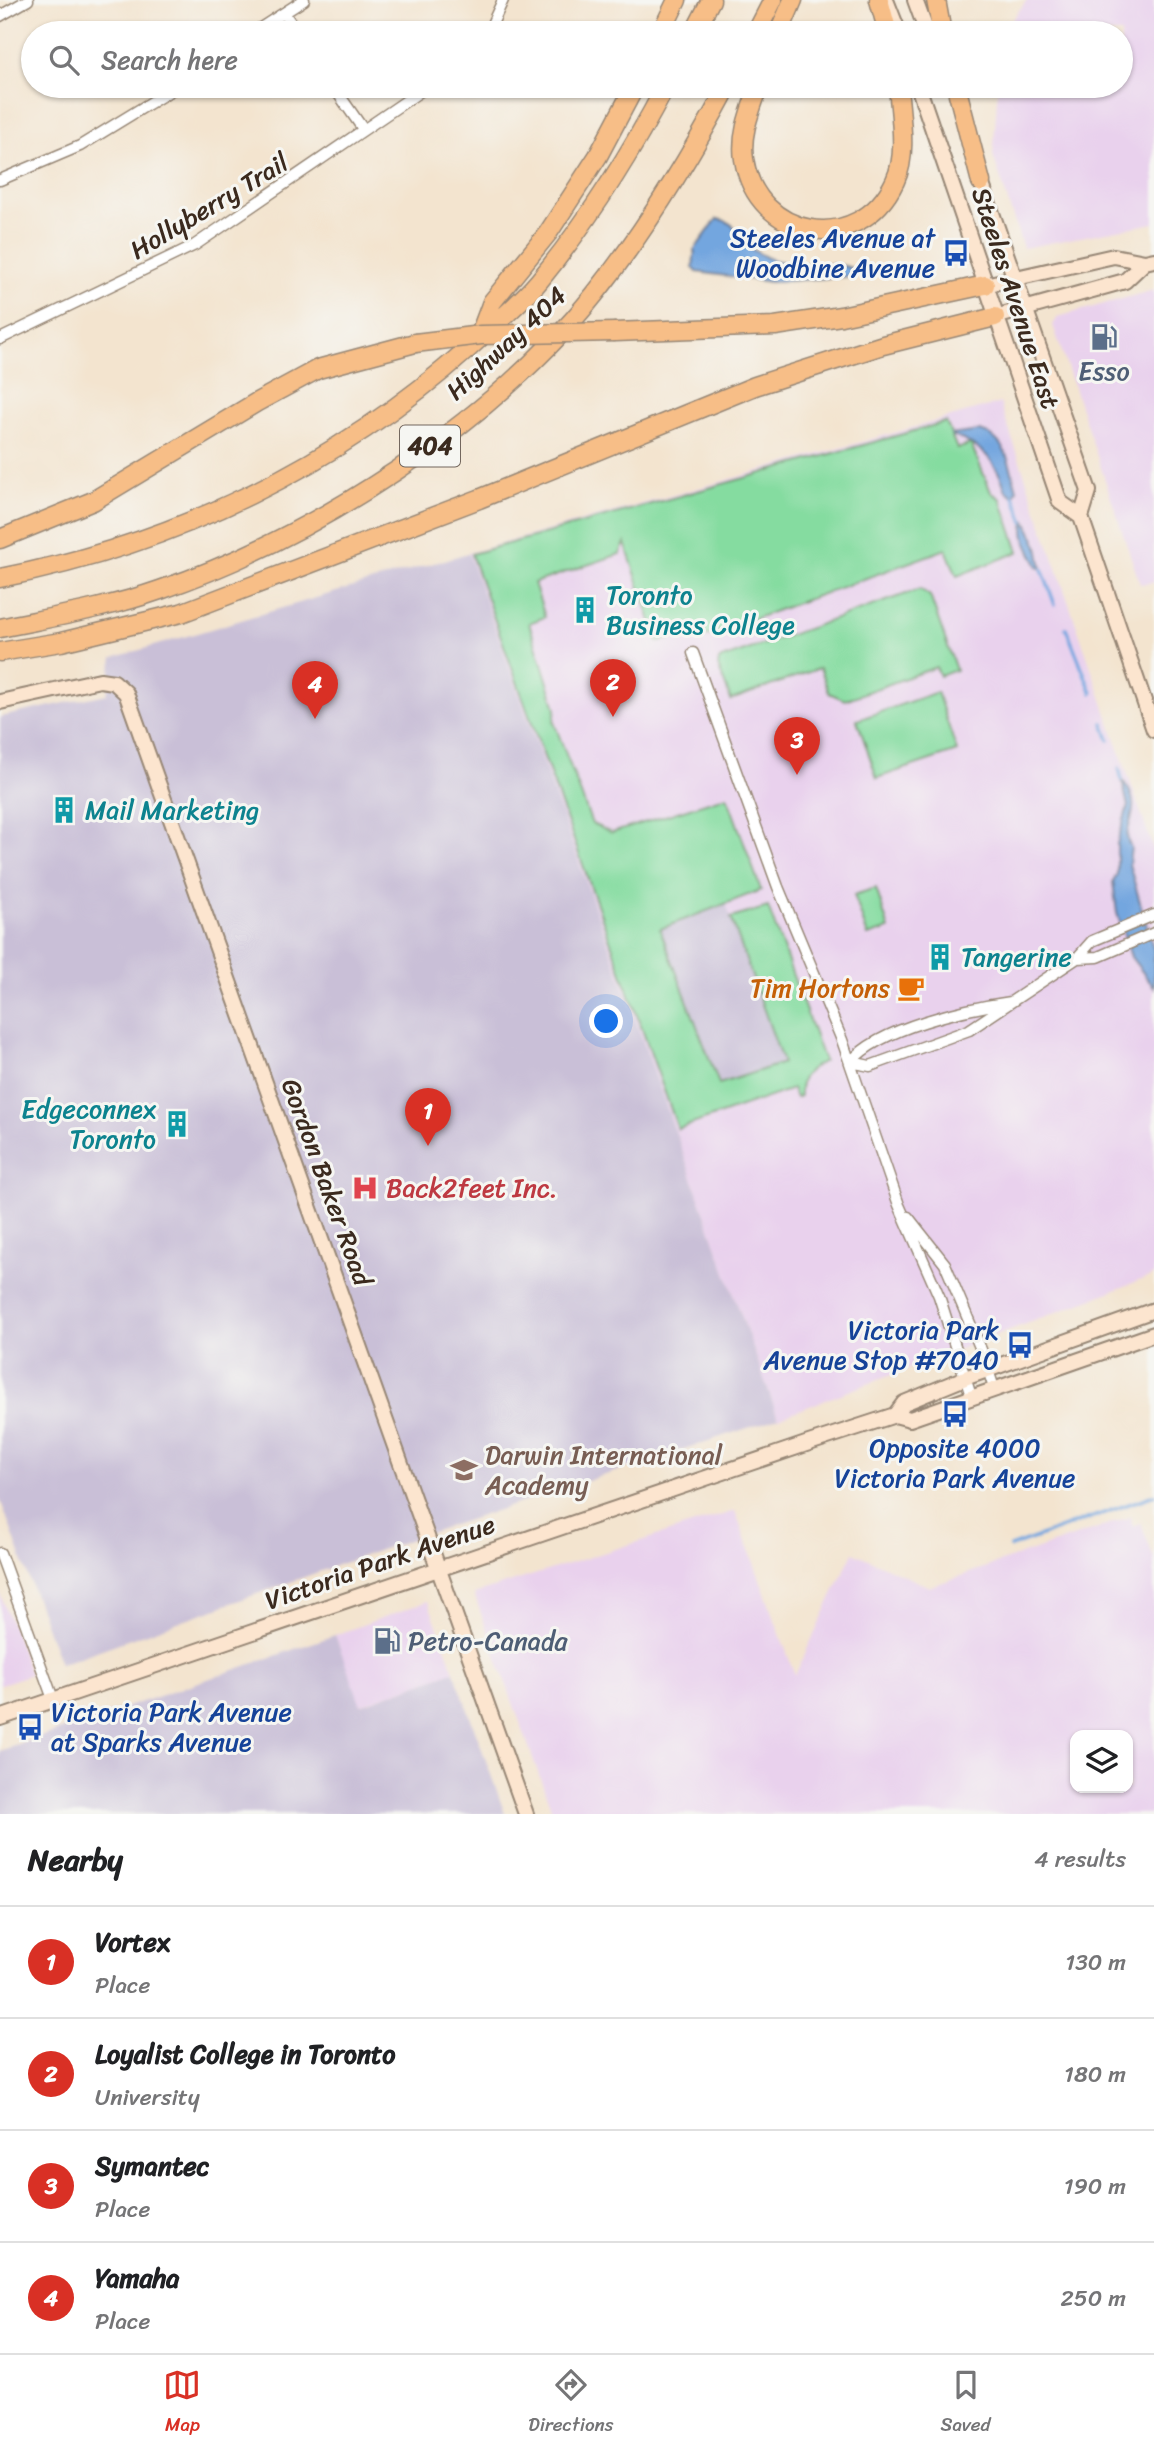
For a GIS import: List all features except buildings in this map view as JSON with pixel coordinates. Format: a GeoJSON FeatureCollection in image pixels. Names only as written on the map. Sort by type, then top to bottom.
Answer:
{"type":"FeatureCollection","features":[{"type":"Feature","properties":{"kind":"highway"},"geometry":{"type":"LineString","coordinates":[[667,21],[677,0]]}},
{"type":"Feature","properties":{"kind":"highway"},"geometry":{"type":"LineString","coordinates":[[701,21],[712,0]]}},
{"type":"Feature","properties":{"kind":"highway"},"geometry":{"type":"LineString","coordinates":[[763,21],[774,0]]}},
{"type":"Feature","properties":{"kind":"highway"},"geometry":{"type":"LineString","coordinates":[[784,21],[793,0]]}},
{"type":"Feature","properties":{"kind":"highway"},"geometry":{"type":"LineString","coordinates":[[879,0],[885,21]]}},
{"type":"Feature","properties":{"kind":"highway"},"geometry":{"type":"LineString","coordinates":[[936,0],[940,21]]}},
{"type":"Feature","properties":{"kind":"highway"},"geometry":{"type":"LineString","coordinates":[[479,339],[492,302],[548,233],[598,156],[629,98]]}},
{"type":"Feature","properties":{"kind":"highway","name":"Highway 404"},"geometry":{"type":"LineString","coordinates":[[0,578],[109,553],[225,507],[318,460],[442,371],[537,282],[589,215],[636,144],[660,98]]}},
{"type":"Feature","properties":{"kind":"highway","name":"Highway 404"},"geometry":{"type":"LineString","coordinates":[[0,628],[159,591],[260,548],[345,502],[420,454],[525,367],[592,297],[647,224],[721,98]]}},
{"type":"Feature","properties":{"kind":"highway"},"geometry":{"type":"LineString","coordinates":[[754,98],[746,122],[743,156],[749,180],[766,206],[796,227],[825,233],[857,224],[882,200],[895,181],[901,157],[899,98]]}},
{"type":"Feature","properties":{"kind":"highway"},"geometry":{"type":"LineString","coordinates":[[959,98],[981,182]]}},
{"type":"Feature","properties":{"kind":"highway"},"geometry":{"type":"LineString","coordinates":[[0,539],[93,501],[257,402],[318,369],[415,343],[481,335],[775,326],[841,316],[985,285]]}},
{"type":"Feature","properties":{"kind":"highway"},"geometry":{"type":"LineString","coordinates":[[0,652],[61,642],[181,613],[491,494],[755,386],[883,345],[995,317]]}},
{"type":"Feature","properties":{"kind":"main road"},"geometry":{"type":"LineString","coordinates":[[886,0],[894,21]]}},
{"type":"Feature","properties":{"kind":"main road"},"geometry":{"type":"LineString","coordinates":[[915,0],[923,21]]}},
{"type":"Feature","properties":{"kind":"main road","name":"Steeles Avenue East"},"geometry":{"type":"LineString","coordinates":[[922,98],[1060,502],[1081,517],[1154,730]]}},
{"type":"Feature","properties":{"kind":"main road","name":"Steeles Avenue East"},"geometry":{"type":"LineString","coordinates":[[950,98],[1089,491],[1081,517]]}},
{"type":"Feature","properties":{"kind":"main road"},"geometry":{"type":"LineString","coordinates":[[985,285],[1114,256],[1150,261]]}},
{"type":"Feature","properties":{"kind":"main road"},"geometry":{"type":"LineString","coordinates":[[995,317],[1125,281],[1150,261]]}},
{"type":"Feature","properties":{"kind":"main road","name":"Gordon Baker Road"},"geometry":{"type":"LineString","coordinates":[[0,702],[100,680],[114,682],[126,693],[526,1814]]}},
{"type":"Feature","properties":{"kind":"main road","name":"Victoria Park Avenue"},"geometry":{"type":"LineString","coordinates":[[895,1415],[904,1403],[965,1378],[1154,1310]]}},
{"type":"Feature","properties":{"kind":"main road","name":"Victoria Park Avenue"},"geometry":{"type":"LineString","coordinates":[[0,1718],[895,1415],[910,1419],[1154,1334]]}},
{"type":"Feature","properties":{"kind":"street"},"geometry":{"type":"LineString","coordinates":[[0,16],[13,4],[28,0]]}},
{"type":"Feature","properties":{"kind":"street"},"geometry":{"type":"LineString","coordinates":[[272,21],[304,0]]}},
{"type":"Feature","properties":{"kind":"street"},"geometry":{"type":"LineString","coordinates":[[493,21],[503,0]]}},
{"type":"Feature","properties":{"kind":"street"},"geometry":{"type":"LineString","coordinates":[[284,13],[290,21]]}},
{"type":"Feature","properties":{"kind":"street"},"geometry":{"type":"LineString","coordinates":[[0,180],[80,146],[158,98]]}},
{"type":"Feature","properties":{"kind":"street"},"geometry":{"type":"LineString","coordinates":[[341,98],[363,129]]}},
{"type":"Feature","properties":{"kind":"street","name":"Hollyberry Trail"},"geometry":{"type":"LineString","coordinates":[[0,339],[195,245],[410,98]]}},
{"type":"Feature","properties":{"kind":"street"},"geometry":{"type":"LineString","coordinates":[[693,653],[770,867],[851,1062],[900,1205],[939,1296],[972,1399]]}},
{"type":"Feature","properties":{"kind":"street"},"geometry":{"type":"LineString","coordinates":[[851,1062],[870,1066],[969,1030],[1077,958],[1092,941],[1153,916]]}},
{"type":"Feature","properties":{"kind":"street"},"geometry":{"type":"LineString","coordinates":[[1077,958],[1098,957],[1154,933]]}},
{"type":"Feature","properties":{"kind":"street"},"geometry":{"type":"LineString","coordinates":[[851,1062],[862,1047],[964,1008],[1011,1002]]}},
{"type":"Feature","properties":{"kind":"street"},"geometry":{"type":"LineString","coordinates":[[900,1205],[945,1264],[995,1391]]}},
{"type":"Feature","properties":{"kind":"street"},"geometry":{"type":"LineString","coordinates":[[0,1553],[53,1699]]}},
{"type":"Feature","properties":{"kind":"shaded area"},"geometry":{"type":"Polygon","coordinates":[[[1027,0],[1154,0],[1154,223],[1023,248],[993,155],[997,98],[1133,98],[1133,21],[1011,21],[1027,0]]]}},
{"type":"Feature","properties":{"kind":"shaded area"},"geometry":{"type":"Polygon","coordinates":[[[1154,290],[1154,582],[1140,584],[1053,325],[1058,317],[1154,290]]]}},
{"type":"Feature","properties":{"kind":"shaded area"},"geometry":{"type":"Polygon","coordinates":[[[1000,403],[1154,851],[1154,1275],[778,1418],[468,553],[1000,403]]]}},
{"type":"Feature","properties":{"kind":"shaded area"},"geometry":{"type":"Polygon","coordinates":[[[468,553],[778,1418],[411,1539],[60,1664],[0,1499],[0,717],[107,694],[113,658],[468,553]]]}},
{"type":"Feature","properties":{"kind":"shaded area"},"geometry":{"type":"Polygon","coordinates":[[[726,904],[783,1063],[719,1085],[660,929],[726,904]]]}},
{"type":"Feature","properties":{"kind":"shaded area"},"geometry":{"type":"Polygon","coordinates":[[[735,1511],[795,1675],[853,1552],[929,1587],[1130,1517],[1133,1526],[1141,1523],[1154,1559],[1154,1814],[553,1814],[474,1594],[735,1511]]]}},
{"type":"Feature","properties":{"kind":"shaded area"},"geometry":{"type":"Polygon","coordinates":[[[0,1593],[30,1674],[0,1685],[0,1593]]]}},
{"type":"Feature","properties":{"kind":"shaded area"},"geometry":{"type":"Polygon","coordinates":[[[428,1601],[454,1671],[360,1705],[335,1635],[428,1601]]]}},
{"type":"Feature","properties":{"kind":"shaded area"},"geometry":{"type":"Polygon","coordinates":[[[335,1635],[361,1705],[454,1671],[505,1814],[0,1814],[0,1751],[335,1635]]]}},
{"type":"Feature","properties":{"kind":"green space"},"geometry":{"type":"Polygon","coordinates":[[[946,422],[957,449],[971,444],[991,492],[1001,499],[1019,552],[957,576],[946,549],[704,637],[701,629],[658,642],[625,543],[620,554],[534,583],[545,617],[529,623],[556,708],[554,722],[592,824],[612,833],[727,796],[761,890],[660,929],[719,1084],[783,1063],[731,918],[768,907],[824,1061],[805,1074],[800,1096],[796,1098],[792,1089],[678,1129],[471,554],[946,422]]]}},
{"type":"Feature","properties":{"kind":"green space"},"geometry":{"type":"Polygon","coordinates":[[[920,589],[930,596],[956,670],[940,676],[936,667],[845,700],[829,693],[820,668],[731,700],[718,666],[719,660],[920,589]]]}},
{"type":"Feature","properties":{"kind":"green space"},"geometry":{"type":"Polygon","coordinates":[[[937,692],[957,751],[877,778],[857,720],[937,692]]]}},
{"type":"Feature","properties":{"kind":"green space"},"geometry":{"type":"Polygon","coordinates":[[[876,888],[889,929],[868,936],[854,895],[876,888]]]}},
{"type":"Feature","properties":{"kind":"water"},"geometry":{"type":"Polygon","coordinates":[[[717,219],[732,226],[749,247],[768,258],[791,263],[841,265],[860,273],[854,276],[771,282],[697,272],[693,267],[695,249],[717,219]]]}},
{"type":"Feature","properties":{"kind":"water"},"geometry":{"type":"Polygon","coordinates":[[[980,431],[1002,446],[1017,490],[1014,496],[1006,491],[997,470],[986,455],[970,443],[950,435],[980,431]]]}},
{"type":"Feature","properties":{"kind":"water"},"geometry":{"type":"Polygon","coordinates":[[[1026,521],[1038,546],[1042,569],[1038,567],[1027,544],[1024,532],[1026,521]]]}},
{"type":"Feature","properties":{"kind":"water"},"geometry":{"type":"Polygon","coordinates":[[[1122,780],[1133,801],[1127,833],[1131,847],[1129,864],[1154,951],[1154,987],[1131,957],[1117,913],[1113,881],[1117,874],[1117,844],[1128,806],[1122,780]]]}},
{"type":"Feature","properties":{"kind":"waterway"},"geometry":{"type":"LineString","coordinates":[[1014,496],[1024,522]]}},
{"type":"Feature","properties":{"kind":"waterway"},"geometry":{"type":"LineString","coordinates":[[1042,569],[1055,605]]}},
{"type":"Feature","properties":{"kind":"waterway"},"geometry":{"type":"LineString","coordinates":[[1066,628],[1092,693]]}},
{"type":"Feature","properties":{"kind":"waterway"},"geometry":{"type":"LineString","coordinates":[[1103,723],[1109,740]]}},
{"type":"Feature","properties":{"kind":"waterway"},"geometry":{"type":"LineString","coordinates":[[1119,768],[1122,780]]}},
{"type":"Feature","properties":{"kind":"waterway"},"geometry":{"type":"LineString","coordinates":[[1010,1547],[1154,1495]]}},
{"type":"Feature","properties":{"kind":"place","name":"Steeles Avenue at Woodbine Avenue"},"geometry":{"type":"Point","coordinates":[956,253]}},
{"type":"Feature","properties":{"kind":"place","name":"Esso"},"geometry":{"type":"Point","coordinates":[1104,337]}},
{"type":"Feature","properties":{"kind":"place","name":"Toronto Business College"},"geometry":{"type":"Point","coordinates":[585,610]}},
{"type":"Feature","properties":{"kind":"place","name":"Loyalist College in Toronto"},"geometry":{"type":"Point","coordinates":[613,717]}},
{"type":"Feature","properties":{"kind":"place","name":"Yamaha"},"geometry":{"type":"Point","coordinates":[315,719]}},
{"type":"Feature","properties":{"kind":"place","name":"Symantec"},"geometry":{"type":"Point","coordinates":[797,775]}},
{"type":"Feature","properties":{"kind":"place","name":"Mail Marketing"},"geometry":{"type":"Point","coordinates":[64,810]}},
{"type":"Feature","properties":{"kind":"place","name":"Tangerine"},"geometry":{"type":"Point","coordinates":[940,957]}},
{"type":"Feature","properties":{"kind":"place","name":"Tim Hortons"},"geometry":{"type":"Point","coordinates":[911,988]}},
{"type":"Feature","properties":{"kind":"place","name":"Edgeconnex Toronto"},"geometry":{"type":"Point","coordinates":[177,1124]}},
{"type":"Feature","properties":{"kind":"place","name":"Vortex"},"geometry":{"type":"Point","coordinates":[428,1146]}},
{"type":"Feature","properties":{"kind":"place","name":"Back2feet Inc."},"geometry":{"type":"Point","coordinates":[365,1188]}},
{"type":"Feature","properties":{"kind":"place","name":"Victoria Park Avenue Stop #7040"},"geometry":{"type":"Point","coordinates":[1020,1345]}},
{"type":"Feature","properties":{"kind":"place","name":"Opposite 4000 Victoria Park Avenue"},"geometry":{"type":"Point","coordinates":[955,1414]}},
{"type":"Feature","properties":{"kind":"place","name":"Darwin International Academy"},"geometry":{"type":"Point","coordinates":[464,1470]}},
{"type":"Feature","properties":{"kind":"place","name":"Petro-Canada"},"geometry":{"type":"Point","coordinates":[387,1641]}},
{"type":"Feature","properties":{"kind":"place","name":"Victoria Park Avenue at Sparks Avenue"},"geometry":{"type":"Point","coordinates":[30,1727]}}]}
